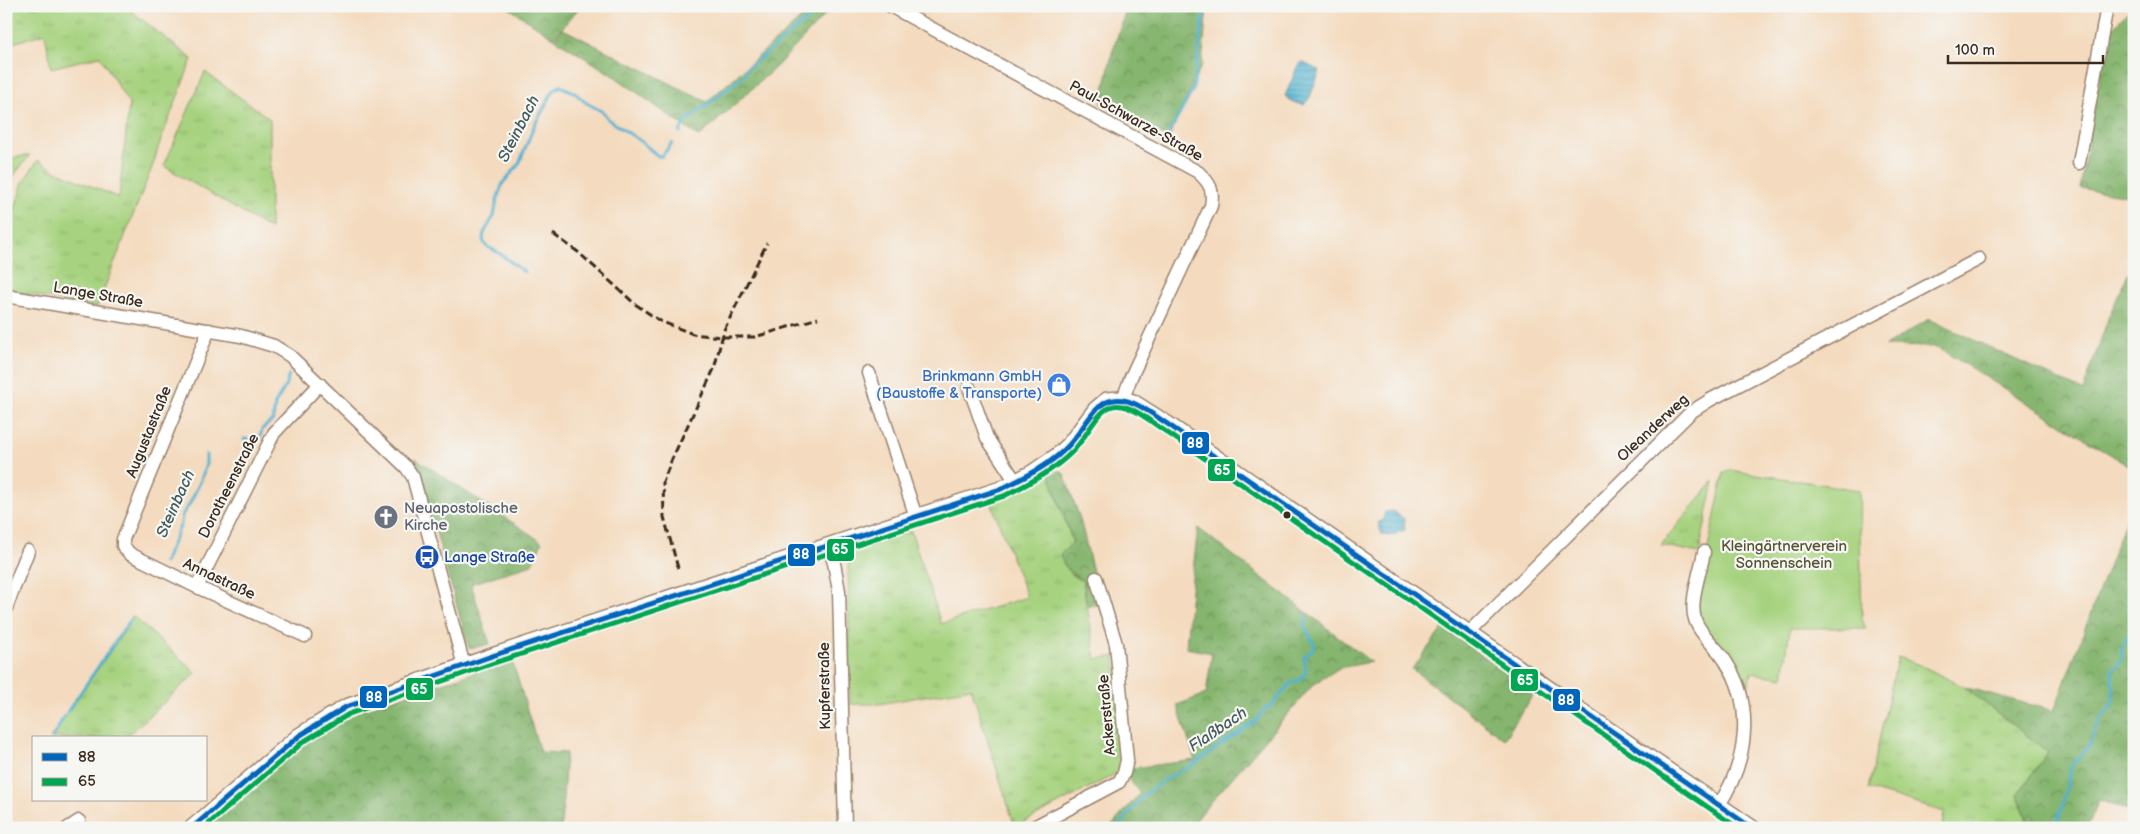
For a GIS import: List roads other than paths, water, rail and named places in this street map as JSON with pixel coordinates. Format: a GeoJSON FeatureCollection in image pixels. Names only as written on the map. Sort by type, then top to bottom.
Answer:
{"type":"FeatureCollection","features":[{"type":"Feature","properties":{"kind":"street","name":"Paul-Schwarze-Straße"},"geometry":{"type":"LineString","coordinates":[[890,6],[1198,172],[1212,187],[1211,206],[1131,377],[1123,399]]}},
{"type":"Feature","properties":{"kind":"street"},"geometry":{"type":"LineString","coordinates":[[2079,163],[2107,6]]}},
{"type":"Feature","properties":{"kind":"street","name":"Oleanderweg"},"geometry":{"type":"LineString","coordinates":[[1469,633],[1691,412],[1710,400],[1978,259]]}},
{"type":"Feature","properties":{"kind":"street","name":"Lange Straße"},"geometry":{"type":"LineString","coordinates":[[6,296],[241,336],[274,346],[290,356],[406,467],[413,477],[464,666]]}},
{"type":"Feature","properties":{"kind":"street","name":"Augustastraße"},"geometry":{"type":"LineString","coordinates":[[123,546],[122,539],[209,330]]}},
{"type":"Feature","properties":{"kind":"street"},"geometry":{"type":"LineString","coordinates":[[869,373],[916,518]]}},
{"type":"Feature","properties":{"kind":"street","name":"Dorotheenstraße"},"geometry":{"type":"LineString","coordinates":[[197,587],[274,433],[320,384]]}},
{"type":"Feature","properties":{"kind":"street"},"geometry":{"type":"LineString","coordinates":[[969,387],[987,438],[1016,482]]}},
{"type":"Feature","properties":{"kind":"street"},"geometry":{"type":"LineString","coordinates":[[192,828],[284,747],[321,721],[355,704],[828,545],[985,495],[1016,482],[1039,469],[1063,450],[1102,403],[1115,399],[1123,399],[1143,408],[1180,432],[1752,828]]}},
{"type":"Feature","properties":{"kind":"street","name":"Kupferstraße"},"geometry":{"type":"LineString","coordinates":[[828,545],[839,591],[845,828]]}},
{"type":"Feature","properties":{"kind":"street","name":"Annastraße"},"geometry":{"type":"LineString","coordinates":[[123,546],[130,554],[305,636]]}},
{"type":"Feature","properties":{"kind":"street"},"geometry":{"type":"LineString","coordinates":[[6,608],[28,550]]}},
{"type":"Feature","properties":{"kind":"street"},"geometry":{"type":"LineString","coordinates":[[1704,552],[1693,606],[1695,619],[1698,627],[1728,664],[1739,692],[1744,719],[1743,744],[1738,766],[1731,785],[1718,806]]}},
{"type":"Feature","properties":{"kind":"street","name":"Ackerstraße"},"geometry":{"type":"LineString","coordinates":[[1032,828],[1119,782],[1127,764],[1116,644],[1096,578]]}},
{"type":"Feature","properties":{"kind":"water"},"geometry":{"type":"Polygon","coordinates":[[[1302,62],[1320,71],[1310,97],[1304,105],[1293,102],[1285,96],[1298,65],[1302,62]]]}},
{"type":"Feature","properties":{"kind":"water"},"geometry":{"type":"Polygon","coordinates":[[[1393,511],[1404,519],[1405,530],[1390,536],[1382,535],[1378,523],[1383,519],[1385,512],[1393,511]]]}},
{"type":"Feature","properties":{"kind":"waterway","name":"Steinbach"},"geometry":{"type":"LineString","coordinates":[[680,132],[685,122],[745,75],[746,70],[824,6]]}},
{"type":"Feature","properties":{"kind":"waterway"},"geometry":{"type":"LineString","coordinates":[[1165,140],[1193,90],[1205,6]]}},
{"type":"Feature","properties":{"kind":"waterway","name":"Steinbach"},"geometry":{"type":"LineString","coordinates":[[524,272],[499,253],[486,246],[483,240],[484,233],[494,216],[497,199],[503,183],[519,164],[534,126],[554,90],[560,86],[574,92],[585,102],[603,112],[609,120],[639,140],[658,156],[662,156],[672,143]]}},
{"type":"Feature","properties":{"kind":"waterway","name":"Steinbach"},"geometry":{"type":"LineString","coordinates":[[244,439],[256,440],[260,438],[262,429],[273,420],[275,404],[285,387],[289,375]]}},
{"type":"Feature","properties":{"kind":"waterway","name":"Steinbach"},"geometry":{"type":"LineString","coordinates":[[164,563],[181,524],[182,515],[201,480],[206,464],[206,454]]}},
{"type":"Feature","properties":{"kind":"waterway","name":"Steinbach"},"geometry":{"type":"LineString","coordinates":[[67,712],[132,617]]}},
{"type":"Feature","properties":{"kind":"waterway","name":"Flaßbach"},"geometry":{"type":"LineString","coordinates":[[1117,828],[1143,796],[1167,778],[1191,766],[1257,720],[1264,710],[1271,706],[1291,683],[1301,679],[1306,672],[1304,657],[1314,648],[1314,643],[1304,626],[1307,617]]}},
{"type":"Feature","properties":{"kind":"waterway"},"geometry":{"type":"LineString","coordinates":[[2055,828],[2063,804],[2072,764],[2088,748],[2099,720],[2110,708],[2113,701],[2112,671],[2121,662],[2122,648],[2134,626]]}},
{"type":"Feature","properties":{"kind":"waterway","name":"Steinbach"},"geometry":{"type":"LineString","coordinates":[[54,736],[64,716]]}},
{"type":"Feature","properties":{"kind":"railway"},"geometry":{"type":"LineString","coordinates":[[553,234],[578,252],[635,304],[660,321],[693,334],[722,337],[755,337],[818,318]]}},
{"type":"Feature","properties":{"kind":"railway"},"geometry":{"type":"LineString","coordinates":[[678,568],[664,517],[663,482],[714,369],[724,330],[767,243]]}},
{"type":"Feature","properties":{"kind":"place","name":"Brinkmann GmbH (Baustoffe & Transporte)"},"geometry":{"type":"Point","coordinates":[1059,385]}},
{"type":"Feature","properties":{"kind":"place","name":"Neuapostolische Kirche"},"geometry":{"type":"Point","coordinates":[386,517]}},
{"type":"Feature","properties":{"kind":"place","name":"Lange Straße"},"geometry":{"type":"Point","coordinates":[427,557]}},
{"type":"Feature","properties":{"kind":"park label","name":"Kleingärtnerverein Sonnenschein"},"geometry":{"type":"Point","coordinates":[1784,554]}}]}
